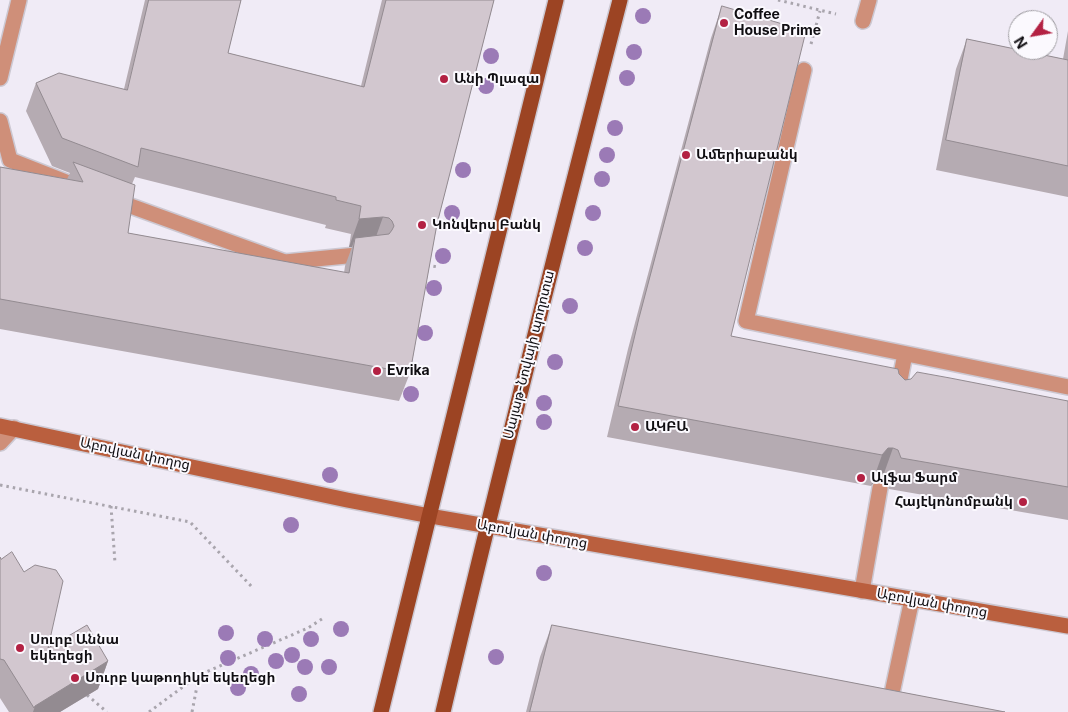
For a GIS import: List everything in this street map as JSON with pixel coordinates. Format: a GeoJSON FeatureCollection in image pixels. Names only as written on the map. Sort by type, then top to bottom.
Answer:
{"type":"FeatureCollection","features":[{"type":"Feature","properties":{"kind":"main road"},"geometry":{"type":"LineString","coordinates":[[381,712],[556,0]]}},
{"type":"Feature","properties":{"kind":"main road","name":"Սայաթ-Նովայի պողոտա"},"geometry":{"type":"LineString","coordinates":[[443,712],[486,527],[620,0]]}},
{"type":"Feature","properties":{"kind":"main road","name":"Աբովյան փողոց"},"geometry":{"type":"LineString","coordinates":[[7,427],[347,500],[486,527],[1068,626]]}},
{"type":"Feature","properties":{"kind":"street"},"geometry":{"type":"LineString","coordinates":[[0,78],[19,0]]}},
{"type":"Feature","properties":{"kind":"street"},"geometry":{"type":"LineString","coordinates":[[863,21],[868,0]]}},
{"type":"Feature","properties":{"kind":"street"},"geometry":{"type":"LineString","coordinates":[[804,70],[746,320],[1068,387]]}},
{"type":"Feature","properties":{"kind":"street"},"geometry":{"type":"LineString","coordinates":[[0,121],[10,160],[94,193],[285,262],[374,254]]}},
{"type":"Feature","properties":{"kind":"street"},"geometry":{"type":"LineString","coordinates":[[896,402],[905,354]]}},
{"type":"Feature","properties":{"kind":"street"},"geometry":{"type":"LineString","coordinates":[[0,443],[7,427]]}},
{"type":"Feature","properties":{"kind":"street"},"geometry":{"type":"LineString","coordinates":[[862,591],[880,488]]}},
{"type":"Feature","properties":{"kind":"street"},"geometry":{"type":"LineString","coordinates":[[888,712],[912,599]]}},
{"type":"Feature","properties":{"kind":"path"},"geometry":{"type":"LineString","coordinates":[[778,0],[863,21]]}},
{"type":"Feature","properties":{"kind":"path"},"geometry":{"type":"LineString","coordinates":[[804,70],[820,10]]}},
{"type":"Feature","properties":{"kind":"path"},"geometry":{"type":"LineString","coordinates":[[424,264],[438,267]]}},
{"type":"Feature","properties":{"kind":"path"},"geometry":{"type":"LineString","coordinates":[[0,485],[190,522],[253,588]]}},
{"type":"Feature","properties":{"kind":"path"},"geometry":{"type":"LineString","coordinates":[[110,506],[115,563]]}},
{"type":"Feature","properties":{"kind":"path"},"geometry":{"type":"LineString","coordinates":[[149,712],[199,675],[308,628],[325,617]]}},
{"type":"Feature","properties":{"kind":"path"},"geometry":{"type":"LineString","coordinates":[[192,712],[199,675]]}},
{"type":"Feature","properties":{"kind":"path"},"geometry":{"type":"LineString","coordinates":[[87,695],[107,712]]}},
{"type":"Feature","properties":{"kind":"building"},"geometry":{"type":"Polygon","coordinates":[[[149,0],[241,0],[228,53],[364,87],[386,0],[494,0],[437,224],[410,373],[0,299],[0,167],[83,182],[73,162],[135,185],[128,233],[349,273],[355,238],[389,234],[394,226],[389,218],[359,219],[361,206],[336,200],[336,197],[141,148],[138,167],[62,138],[36,83],[59,73],[127,90],[149,0]]]}},
{"type":"Feature","properties":{"kind":"building"},"geometry":{"type":"Polygon","coordinates":[[[722,6],[806,31],[731,336],[898,369],[899,374],[905,380],[911,379],[917,372],[1068,401],[1068,487],[901,458],[898,450],[893,448],[888,448],[882,455],[618,406],[639,318],[722,6]]]}},
{"type":"Feature","properties":{"kind":"building"},"geometry":{"type":"Polygon","coordinates":[[[967,39],[1008,48],[1008,60],[1058,60],[1058,58],[1068,60],[1068,166],[946,140],[967,39]]]}},
{"type":"Feature","properties":{"kind":"building"},"geometry":{"type":"Polygon","coordinates":[[[12,552],[24,572],[35,565],[56,570],[63,581],[48,648],[87,625],[108,661],[34,708],[4,660],[0,659],[0,557],[1,559],[12,552]]]}},
{"type":"Feature","properties":{"kind":"building"},"geometry":{"type":"Polygon","coordinates":[[[552,625],[1005,712],[530,712],[552,625]]]}},
{"type":"Feature","properties":{"kind":"place","name":"Coffee House Prime"},"geometry":{"type":"Point","coordinates":[724,23]}},
{"type":"Feature","properties":{"kind":"place","name":"Անի Պլազա"},"geometry":{"type":"Point","coordinates":[444,79]}},
{"type":"Feature","properties":{"kind":"place","name":"Ամերիաբանկ"},"geometry":{"type":"Point","coordinates":[686,155]}},
{"type":"Feature","properties":{"kind":"place","name":"Կոնվերս Բանկ"},"geometry":{"type":"Point","coordinates":[422,225]}},
{"type":"Feature","properties":{"kind":"place","name":"Evrika"},"geometry":{"type":"Point","coordinates":[377,371]}},
{"type":"Feature","properties":{"kind":"place","name":"ԱԿԲԱ"},"geometry":{"type":"Point","coordinates":[635,427]}},
{"type":"Feature","properties":{"kind":"place","name":"Ալֆա Ֆարմ"},"geometry":{"type":"Point","coordinates":[861,478]}},
{"type":"Feature","properties":{"kind":"place","name":"Հայէկոնոմբանկ"},"geometry":{"type":"Point","coordinates":[1023,502]}},
{"type":"Feature","properties":{"kind":"place","name":"Սուրբ Աննա եկեղեցի"},"geometry":{"type":"Point","coordinates":[20,648]}},
{"type":"Feature","properties":{"kind":"place","name":"Սուրբ կաթողիկե եկեղեցի"},"geometry":{"type":"Point","coordinates":[75,678]}}]}
